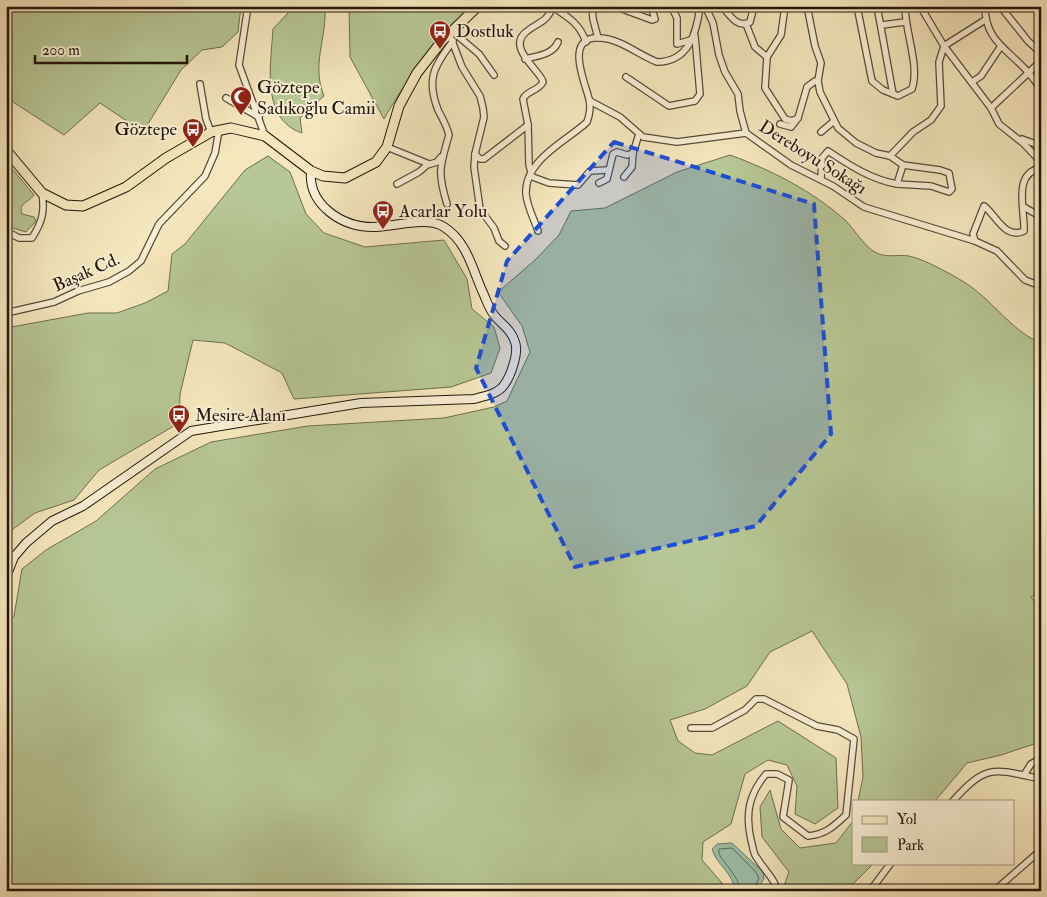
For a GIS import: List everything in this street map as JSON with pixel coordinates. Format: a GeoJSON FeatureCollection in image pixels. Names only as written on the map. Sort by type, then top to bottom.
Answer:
{"type":"FeatureCollection","features":[{"type":"Feature","properties":{"kind":"main road"},"geometry":{"type":"LineString","coordinates":[[6,150],[42,193],[66,205],[83,206],[126,187],[166,158],[215,131],[247,130],[265,136],[311,171],[323,176],[345,178],[376,162],[387,147],[400,106],[417,73],[478,6]]}},
{"type":"Feature","properties":{"kind":"main road"},"geometry":{"type":"LineString","coordinates":[[6,577],[14,556],[52,521],[83,506],[191,431],[361,404],[474,398],[489,395],[504,385],[516,350],[516,342],[509,329],[494,315],[483,294],[473,265],[456,238],[444,226],[423,222],[372,227],[349,223],[333,216],[318,201],[310,179],[311,171]]}},
{"type":"Feature","properties":{"kind":"street"},"geometry":{"type":"LineString","coordinates":[[248,6],[239,65],[265,136]]}},
{"type":"Feature","properties":{"kind":"street"},"geometry":{"type":"LineString","coordinates":[[592,6],[598,38]]}},
{"type":"Feature","properties":{"kind":"street"},"geometry":{"type":"LineString","coordinates":[[614,6],[652,20],[655,19],[652,6]]}},
{"type":"Feature","properties":{"kind":"street"},"geometry":{"type":"LineString","coordinates":[[671,6],[677,18],[677,44],[695,36]]}},
{"type":"Feature","properties":{"kind":"street"},"geometry":{"type":"LineString","coordinates":[[626,77],[669,106],[695,101],[700,94],[695,36],[700,6]]}},
{"type":"Feature","properties":{"kind":"street"},"geometry":{"type":"LineString","coordinates":[[705,6],[714,23],[719,55],[725,72],[738,94],[746,133]]}},
{"type":"Feature","properties":{"kind":"street"},"geometry":{"type":"LineString","coordinates":[[722,6],[738,23],[746,24],[750,22],[754,6]]}},
{"type":"Feature","properties":{"kind":"street"},"geometry":{"type":"LineString","coordinates":[[785,6],[781,35],[767,56],[765,88],[786,119],[792,121],[798,118]]}},
{"type":"Feature","properties":{"kind":"street"},"geometry":{"type":"LineString","coordinates":[[807,6],[815,46],[821,63],[818,81],[820,92],[834,121],[844,134],[856,143],[876,153],[890,156],[903,165],[949,173],[952,189],[949,192],[931,186],[897,184],[857,170],[828,151],[822,158],[821,179]]}},
{"type":"Feature","properties":{"kind":"street"},"geometry":{"type":"LineString","coordinates":[[857,6],[872,81],[882,90],[898,96],[908,93],[912,89],[915,76],[905,22],[905,6]]}},
{"type":"Feature","properties":{"kind":"street"},"geometry":{"type":"LineString","coordinates":[[877,6],[882,25],[893,94]]}},
{"type":"Feature","properties":{"kind":"street"},"geometry":{"type":"LineString","coordinates":[[920,6],[944,46],[992,108],[999,124],[1041,162]]}},
{"type":"Feature","properties":{"kind":"street"},"geometry":{"type":"LineString","coordinates":[[985,6],[985,20],[992,36],[1028,72],[1041,89]]}},
{"type":"Feature","properties":{"kind":"street"},"geometry":{"type":"LineString","coordinates":[[1000,6],[1028,41],[1041,53]]}},
{"type":"Feature","properties":{"kind":"street"},"geometry":{"type":"LineString","coordinates":[[586,42],[582,30],[572,19],[553,7],[548,19],[524,33],[521,39],[525,59],[542,78],[543,82],[541,86],[525,95],[523,99],[528,125],[528,165],[531,174],[549,183],[578,185],[590,171],[608,170]]}},
{"type":"Feature","properties":{"kind":"street"},"geometry":{"type":"LineString","coordinates":[[890,156],[913,132],[931,120],[941,106],[939,62],[944,46],[985,20]]}},
{"type":"Feature","properties":{"kind":"street"},"geometry":{"type":"LineString","coordinates":[[882,25],[905,22]]}},
{"type":"Feature","properties":{"kind":"street"},"geometry":{"type":"LineString","coordinates":[[746,24],[755,47],[767,56]]}},
{"type":"Feature","properties":{"kind":"street"},"geometry":{"type":"LineString","coordinates":[[451,35],[479,54],[494,75]]}},
{"type":"Feature","properties":{"kind":"street"},"geometry":{"type":"LineString","coordinates":[[451,35],[462,67],[480,96],[483,108],[484,117],[475,154],[474,167],[480,209],[494,228],[499,241],[505,246]]}},
{"type":"Feature","properties":{"kind":"street"},"geometry":{"type":"LineString","coordinates":[[447,204],[440,172],[441,157],[449,135],[435,100],[434,73],[437,62],[451,35]]}},
{"type":"Feature","properties":{"kind":"street"},"geometry":{"type":"LineString","coordinates":[[538,231],[526,193],[531,174],[546,154],[587,122],[590,101],[578,58],[580,49],[586,42],[598,38],[624,46],[657,62],[665,62],[688,48],[695,36]]}},
{"type":"Feature","properties":{"kind":"street"},"geometry":{"type":"LineString","coordinates":[[525,59],[546,54],[556,47],[558,42]]}},
{"type":"Feature","properties":{"kind":"street"},"geometry":{"type":"LineString","coordinates":[[972,82],[982,76],[1001,46]]}},
{"type":"Feature","properties":{"kind":"street"},"geometry":{"type":"LineString","coordinates":[[992,108],[1041,61]]}},
{"type":"Feature","properties":{"kind":"street"},"geometry":{"type":"LineString","coordinates":[[780,124],[791,127],[798,118],[807,87],[818,81]]}},
{"type":"Feature","properties":{"kind":"street"},"geometry":{"type":"LineString","coordinates":[[200,84],[206,119],[215,131]]}},
{"type":"Feature","properties":{"kind":"street"},"geometry":{"type":"LineString","coordinates":[[226,98],[259,117]]}},
{"type":"Feature","properties":{"kind":"street"},"geometry":{"type":"LineString","coordinates":[[590,101],[620,116],[639,134],[633,153],[632,167],[624,177]]}},
{"type":"Feature","properties":{"kind":"street"},"geometry":{"type":"LineString","coordinates":[[821,132],[834,121]]}},
{"type":"Feature","properties":{"kind":"street"},"geometry":{"type":"LineString","coordinates":[[475,154],[480,159],[484,159],[528,125]]}},
{"type":"Feature","properties":{"kind":"street","name":"Başak Cd."},"geometry":{"type":"LineString","coordinates":[[6,313],[14,313],[54,302],[78,291],[109,282],[129,271],[140,261],[159,224],[205,176],[215,153],[215,131]]}},
{"type":"Feature","properties":{"kind":"street","name":"Dereboyu Sokağı"},"geometry":{"type":"LineString","coordinates":[[639,134],[677,142],[746,133],[791,165],[821,179],[853,198],[864,207],[974,242],[997,252],[1025,280],[1040,284]]}},
{"type":"Feature","properties":{"kind":"street"},"geometry":{"type":"LineString","coordinates":[[1014,136],[1041,146]]}},
{"type":"Feature","properties":{"kind":"street"},"geometry":{"type":"LineString","coordinates":[[387,147],[429,164]]}},
{"type":"Feature","properties":{"kind":"street"},"geometry":{"type":"LineString","coordinates":[[599,183],[607,179],[608,170],[615,153],[627,155],[633,153]]}},
{"type":"Feature","properties":{"kind":"street"},"geometry":{"type":"LineString","coordinates":[[397,184],[429,164],[437,162],[441,157]]}},
{"type":"Feature","properties":{"kind":"street"},"geometry":{"type":"LineString","coordinates":[[897,184],[903,165]]}},
{"type":"Feature","properties":{"kind":"street"},"geometry":{"type":"LineString","coordinates":[[974,242],[973,234],[984,206],[999,224],[1009,231],[1021,232],[1024,230],[1022,192],[1024,179],[1034,170],[1041,168]]}},
{"type":"Feature","properties":{"kind":"street"},"geometry":{"type":"LineString","coordinates":[[6,231],[19,238],[32,238],[43,220],[44,205],[42,193]]}},
{"type":"Feature","properties":{"kind":"street"},"geometry":{"type":"LineString","coordinates":[[1024,207],[1041,217]]}},
{"type":"Feature","properties":{"kind":"street"},"geometry":{"type":"LineString","coordinates":[[691,728],[712,728],[745,710],[756,699],[764,698],[817,726],[838,730],[854,739],[846,815],[831,829],[821,834],[808,836],[783,817],[789,780],[777,774],[766,774],[757,785],[750,800],[748,826],[756,857],[769,872],[775,884],[772,891]]}},
{"type":"Feature","properties":{"kind":"street"},"geometry":{"type":"LineString","coordinates":[[1024,776],[1031,764],[1041,758]]}},
{"type":"Feature","properties":{"kind":"street"},"geometry":{"type":"LineString","coordinates":[[954,800],[970,782],[983,774],[1000,770],[1041,779]]}},
{"type":"Feature","properties":{"kind":"street"},"geometry":{"type":"LineString","coordinates":[[994,891],[1041,850]]}},
{"type":"Feature","properties":{"kind":"street"},"geometry":{"type":"LineString","coordinates":[[870,891],[891,864]]}},
{"type":"Feature","properties":{"kind":"highlighted area"},"geometry":{"type":"Polygon","coordinates":[[[614,142],[814,204],[831,434],[756,526],[575,567],[476,368],[507,261],[614,142]]]}},
{"type":"Feature","properties":{"kind":"green space"},"geometry":{"type":"Polygon","coordinates":[[[6,6],[241,6],[238,32],[222,47],[202,50],[181,70],[143,132],[100,103],[64,135],[6,99],[6,6]]]}},
{"type":"Feature","properties":{"kind":"green space"},"geometry":{"type":"Polygon","coordinates":[[[287,6],[325,6],[319,62],[320,84],[324,96],[300,118],[302,133],[289,126],[279,116],[271,89],[270,73],[273,29],[288,13],[287,6]]]}},
{"type":"Feature","properties":{"kind":"green space"},"geometry":{"type":"Polygon","coordinates":[[[349,6],[477,6],[415,73],[384,119],[350,57],[349,6]]]}},
{"type":"Feature","properties":{"kind":"green space"},"geometry":{"type":"Polygon","coordinates":[[[730,155],[775,174],[804,190],[832,209],[845,220],[873,251],[886,256],[909,256],[937,267],[974,289],[1020,331],[1041,343],[1041,593],[1031,597],[1041,610],[1040,742],[1001,755],[967,763],[936,800],[858,800],[863,777],[861,737],[847,684],[812,631],[770,652],[747,686],[705,709],[670,720],[678,741],[695,753],[712,755],[778,721],[836,758],[838,808],[815,824],[795,814],[797,786],[787,765],[768,760],[745,774],[731,824],[703,842],[702,860],[722,883],[725,891],[6,891],[6,626],[14,616],[22,569],[46,550],[96,521],[155,469],[211,442],[308,426],[444,418],[494,407],[507,401],[530,352],[522,326],[498,292],[535,260],[559,235],[571,211],[605,208],[677,172],[730,155]]]}},
{"type":"Feature","properties":{"kind":"green space"},"geometry":{"type":"Polygon","coordinates":[[[268,156],[290,172],[306,214],[324,233],[365,247],[444,240],[467,279],[472,309],[494,327],[500,348],[491,373],[451,387],[294,399],[282,373],[225,343],[193,340],[180,394],[179,423],[99,470],[74,500],[35,513],[13,529],[6,540],[6,328],[88,313],[117,313],[145,303],[168,291],[172,254],[185,244],[245,170],[268,156]]]}},
{"type":"Feature","properties":{"kind":"green space"},"geometry":{"type":"Polygon","coordinates":[[[6,161],[34,195],[21,208],[22,214],[34,217],[36,221],[26,232],[6,226],[6,161]]]}},
{"type":"Feature","properties":{"kind":"green space"},"geometry":{"type":"Polygon","coordinates":[[[770,790],[781,829],[800,848],[836,843],[852,822],[852,864],[873,864],[846,891],[782,891],[789,872],[762,837],[760,807],[770,790]]]}},
{"type":"Feature","properties":{"kind":"water"},"geometry":{"type":"Polygon","coordinates":[[[732,843],[763,872],[764,879],[756,891],[735,891],[734,884],[714,855],[712,849],[717,844],[732,843]]]}},
{"type":"Feature","properties":{"kind":"place","name":"Dostluk"},"geometry":{"type":"Point","coordinates":[440,50]}},
{"type":"Feature","properties":{"kind":"place","name":"Göztepe Sadıkoğlu Camii"},"geometry":{"type":"Point","coordinates":[241,116]}},
{"type":"Feature","properties":{"kind":"place","name":"Göztepe"},"geometry":{"type":"Point","coordinates":[193,148]}},
{"type":"Feature","properties":{"kind":"place","name":"Acarlar Yolu"},"geometry":{"type":"Point","coordinates":[383,230]}},
{"type":"Feature","properties":{"kind":"place","name":"Mesire Alanı"},"geometry":{"type":"Point","coordinates":[179,434]}}]}
